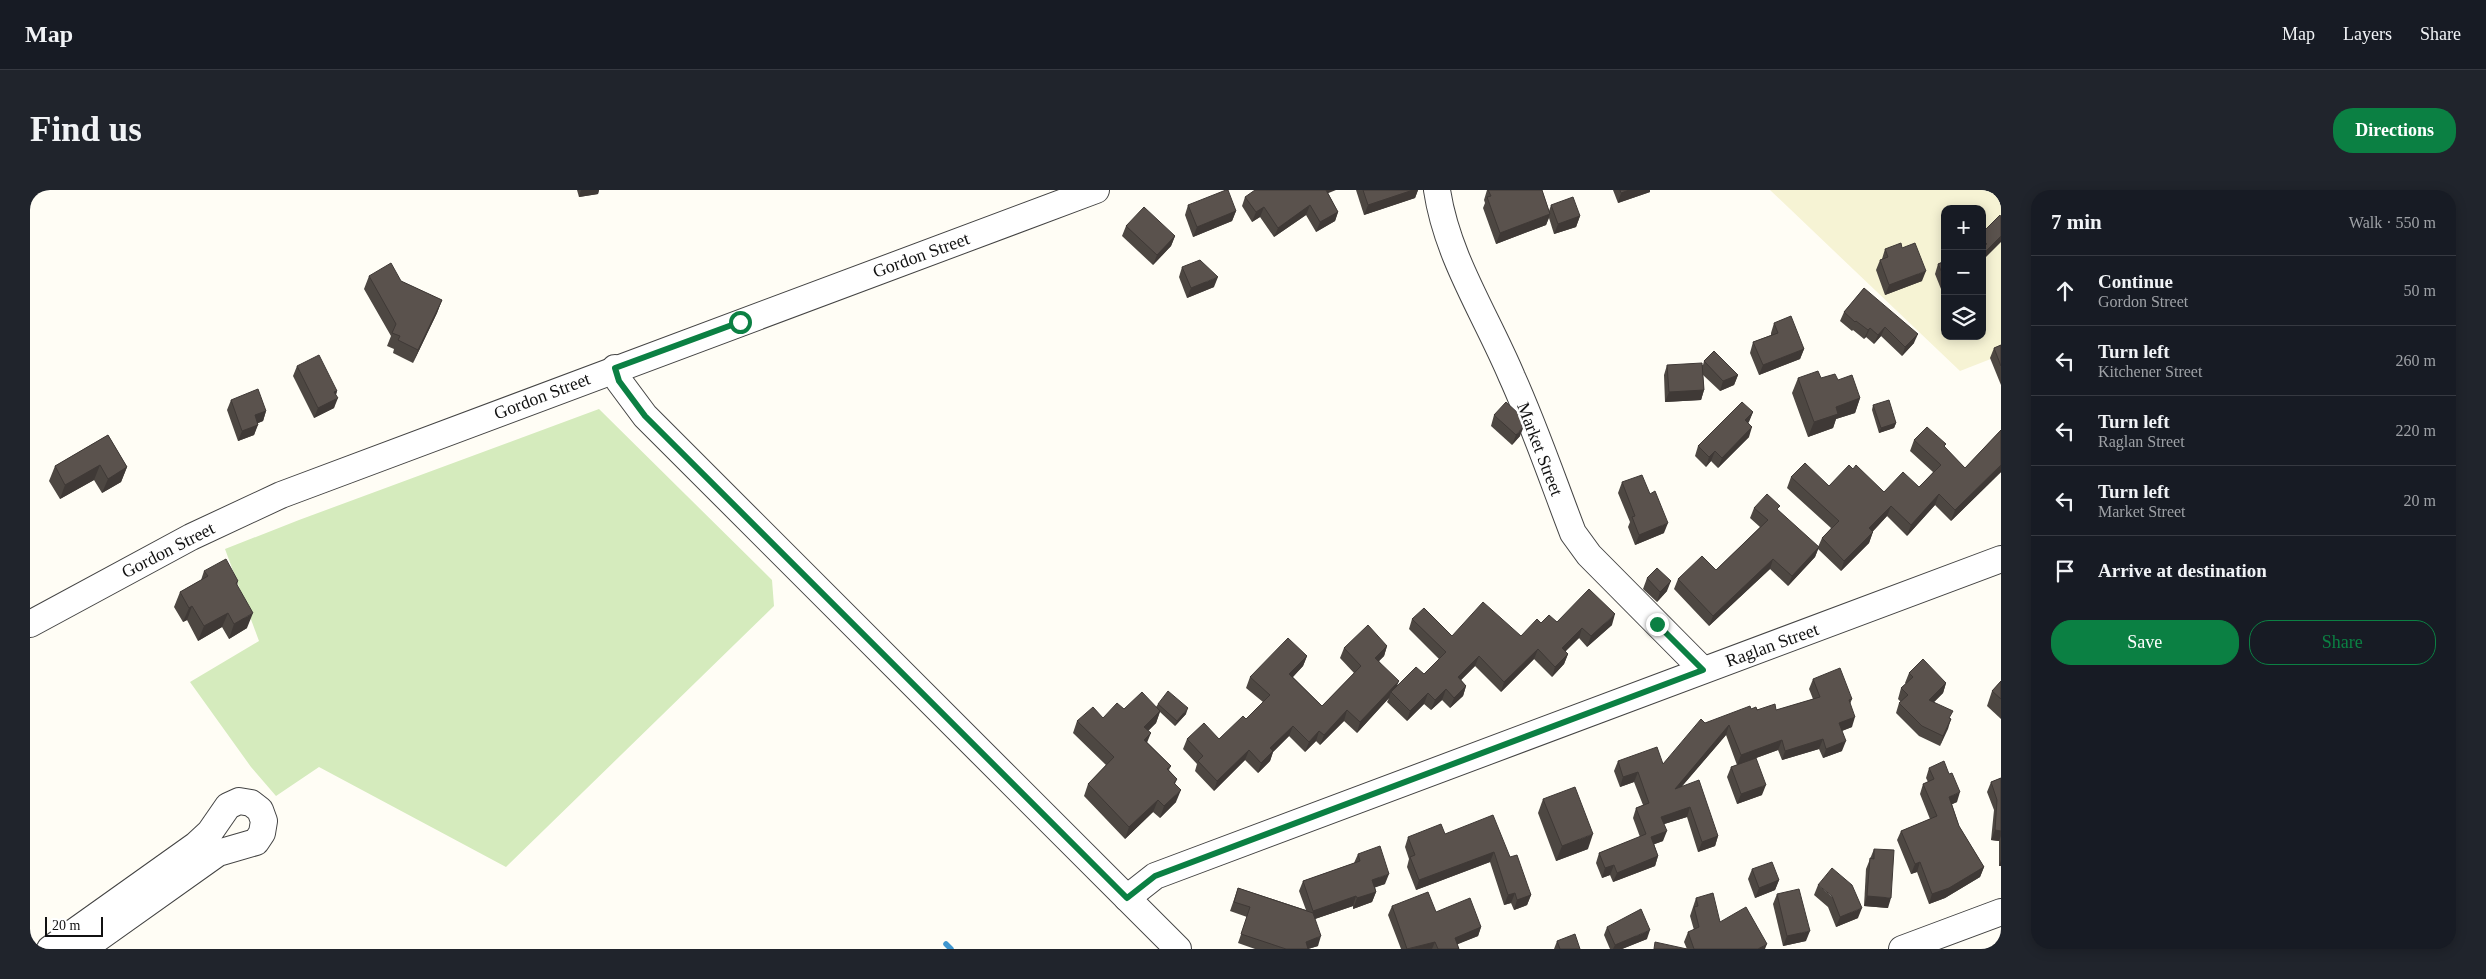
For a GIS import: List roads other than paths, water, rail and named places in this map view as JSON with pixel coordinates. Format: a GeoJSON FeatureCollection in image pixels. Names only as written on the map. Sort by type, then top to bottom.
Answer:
{"type":"FeatureCollection","features":[{"type":"Feature","properties":{"kind":"street","name":"Gordon Street"},"geometry":{"type":"LineString","coordinates":[[30,624],[183,541],[281,495],[615,368],[1096,190]]}},
{"type":"Feature","properties":{"kind":"street","name":"Market Street"},"geometry":{"type":"LineString","coordinates":[[1437,190],[1440,207],[1464,279],[1512,376],[1573,533],[1589,555],[1703,670]]}},
{"type":"Feature","properties":{"kind":"street"},"geometry":{"type":"LineString","coordinates":[[615,368],[619,381],[645,416],[1178,949]]}},
{"type":"Feature","properties":{"kind":"street","name":"Raglan Street"},"geometry":{"type":"LineString","coordinates":[[1127,898],[1155,876],[2001,559]]}},
{"type":"Feature","properties":{"kind":"street"},"geometry":{"type":"LineString","coordinates":[[50,949],[196,846],[210,832],[228,806],[239,801],[251,803],[260,810],[264,821],[262,833],[256,842],[218,853],[83,949]]}},
{"type":"Feature","properties":{"kind":"street"},"geometry":{"type":"LineString","coordinates":[[1902,949],[2001,912]]}},
{"type":"Feature","properties":{"kind":"waterway"},"geometry":{"type":"LineString","coordinates":[[946,944],[951,949]]}}]}
